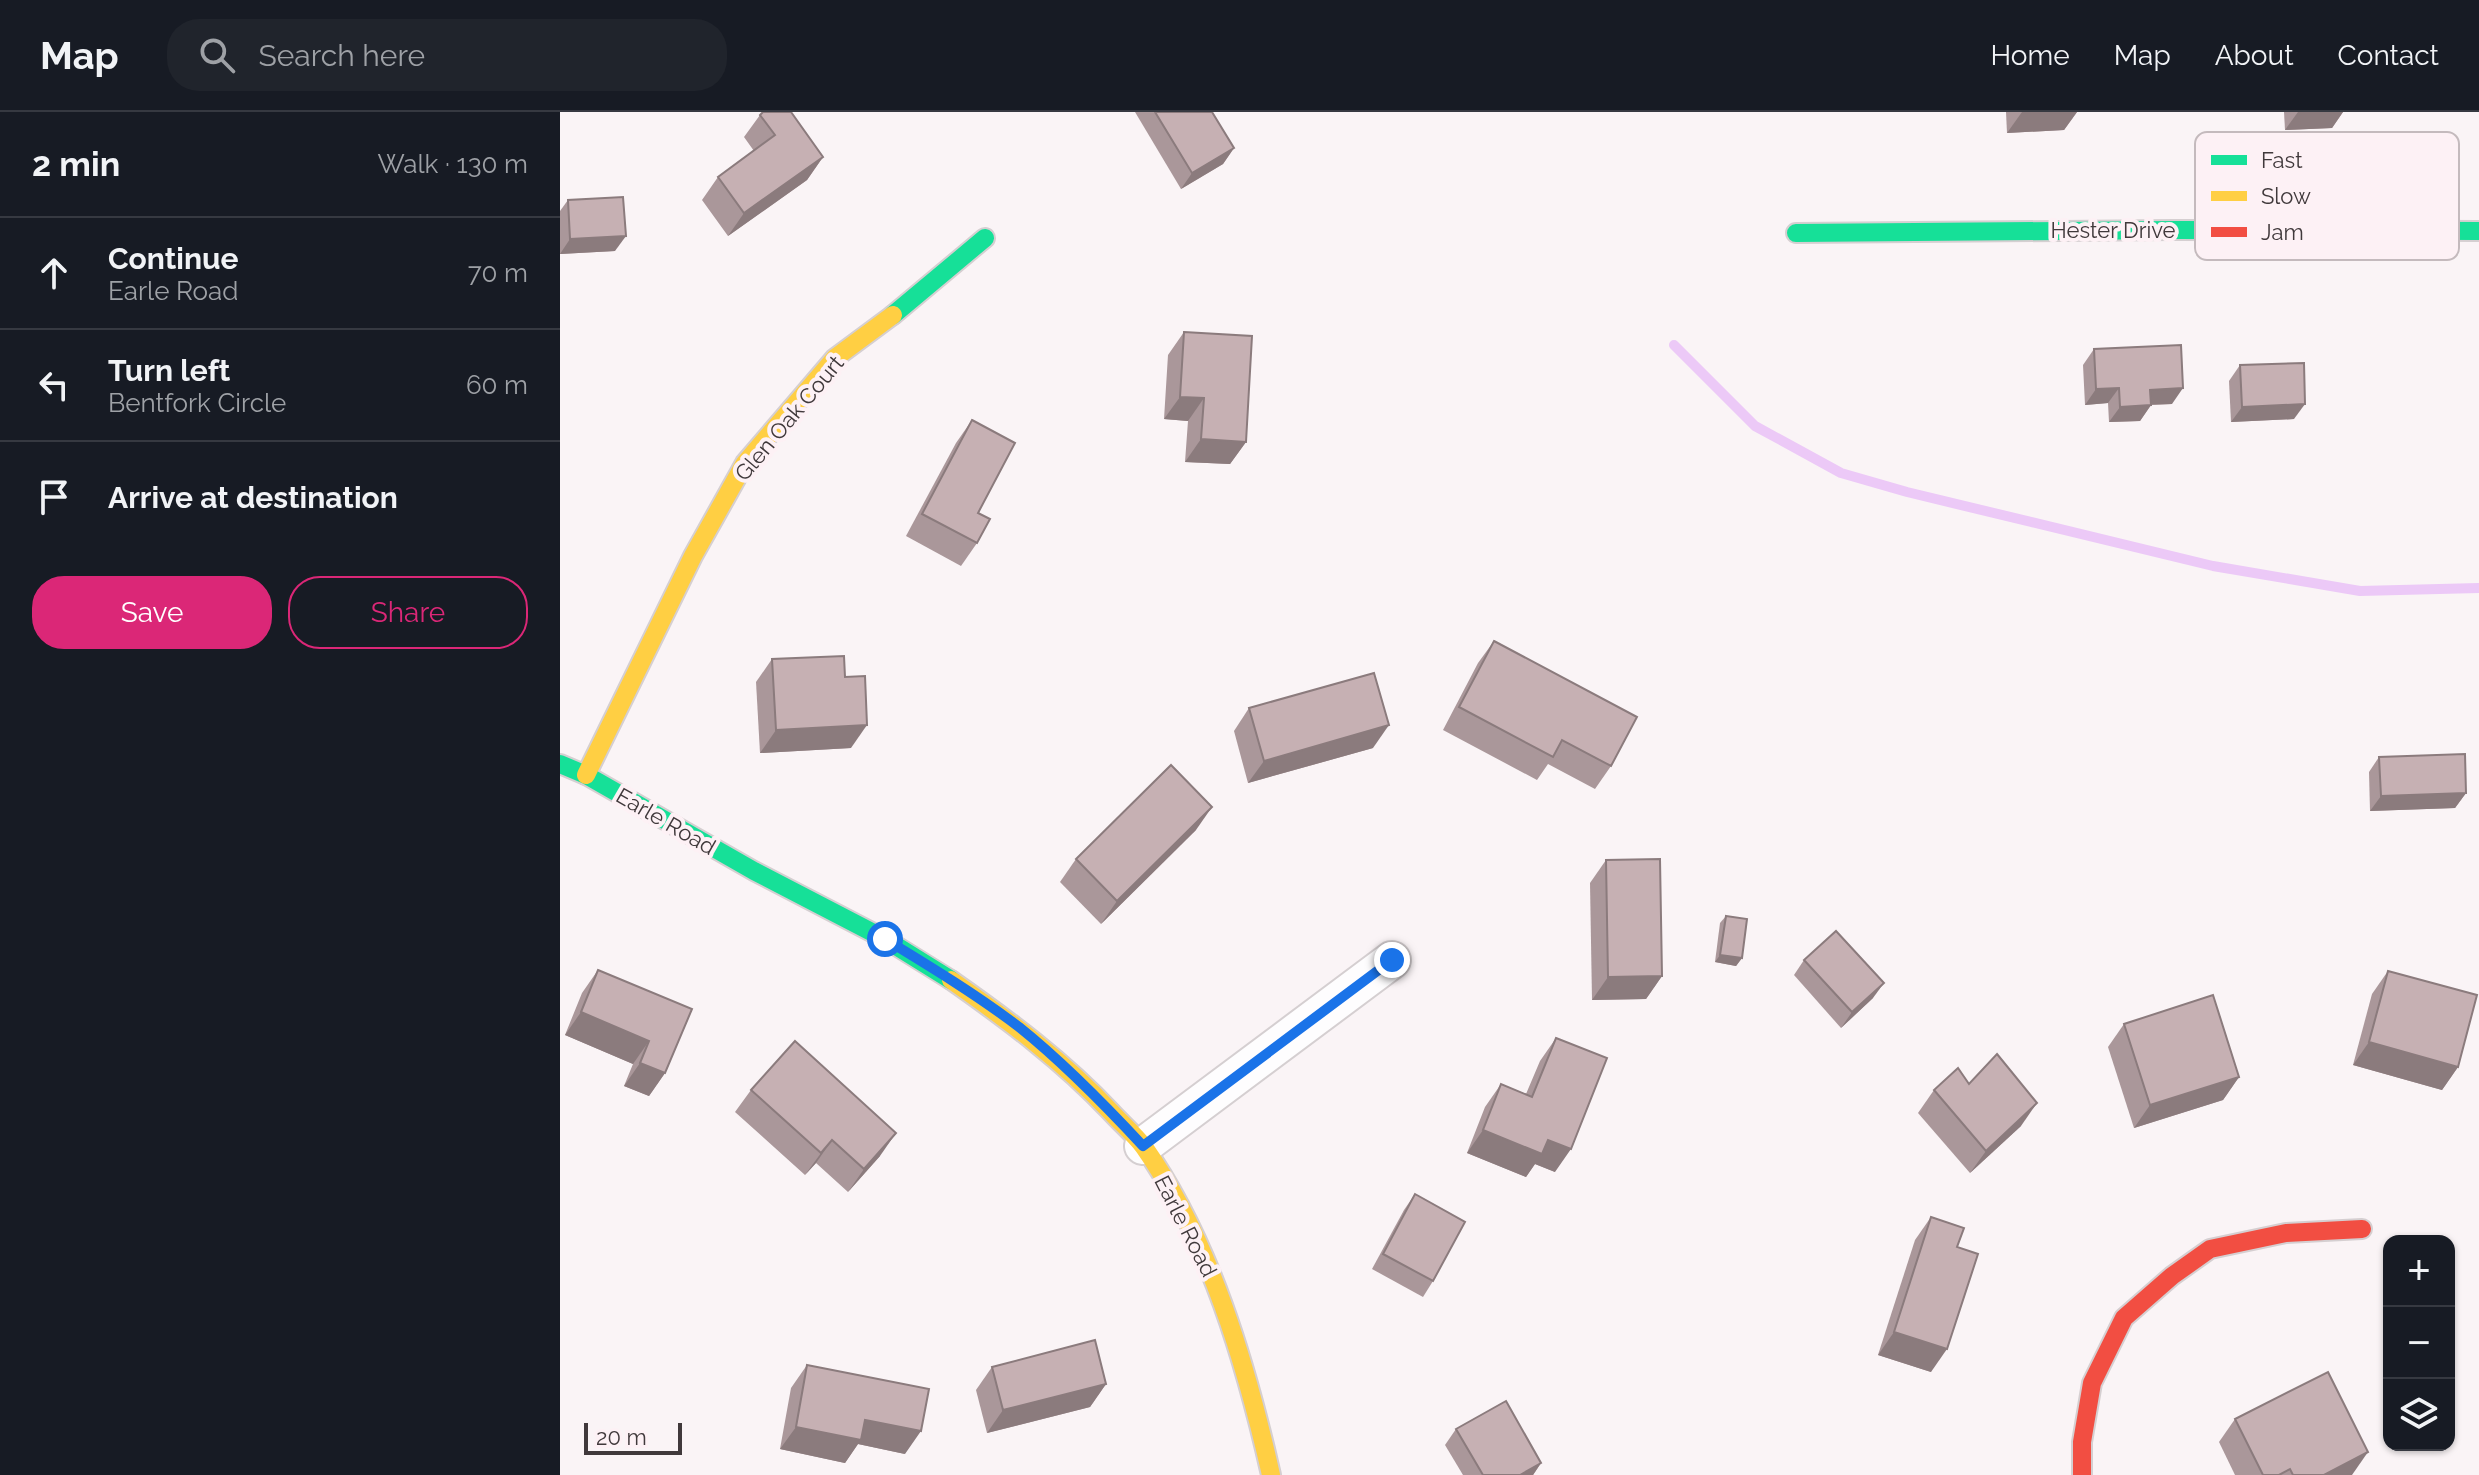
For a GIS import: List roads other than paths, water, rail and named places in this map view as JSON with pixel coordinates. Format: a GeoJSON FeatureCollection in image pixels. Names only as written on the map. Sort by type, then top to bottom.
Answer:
{"type":"FeatureCollection","features":[{"type":"Feature","properties":{"kind":"street","name":"Hester Drive"},"geometry":{"type":"LineString","coordinates":[[1796,233],[2195,230]]}},
{"type":"Feature","properties":{"kind":"street","name":"Hester Drive"},"geometry":{"type":"LineString","coordinates":[[2459,231],[2479,231]]}},
{"type":"Feature","properties":{"kind":"street","name":"Glen Oak Court"},"geometry":{"type":"LineString","coordinates":[[586,775],[693,556],[745,463],[835,358],[901,309],[985,238]]}},
{"type":"Feature","properties":{"kind":"street","name":"Earle Road"},"geometry":{"type":"LineString","coordinates":[[560,764],[586,775],[754,871],[885,939],[949,978],[1019,1028],[1076,1077],[1143,1146],[1193,1231],[1222,1301],[1259,1421],[1271,1475]]}},
{"type":"Feature","properties":{"kind":"street"},"geometry":{"type":"LineString","coordinates":[[1143,1146],[1392,960]]}},
{"type":"Feature","properties":{"kind":"street"},"geometry":{"type":"LineString","coordinates":[[2082,1475],[2082,1442],[2092,1383],[2124,1318],[2172,1276],[2210,1249],[2286,1233],[2362,1229]]}},
{"type":"Feature","properties":{"kind":"waterway"},"geometry":{"type":"LineString","coordinates":[[1674,345],[1755,426],[1841,473],[1907,492],[2213,566],[2360,591],[2479,588]]}}]}
